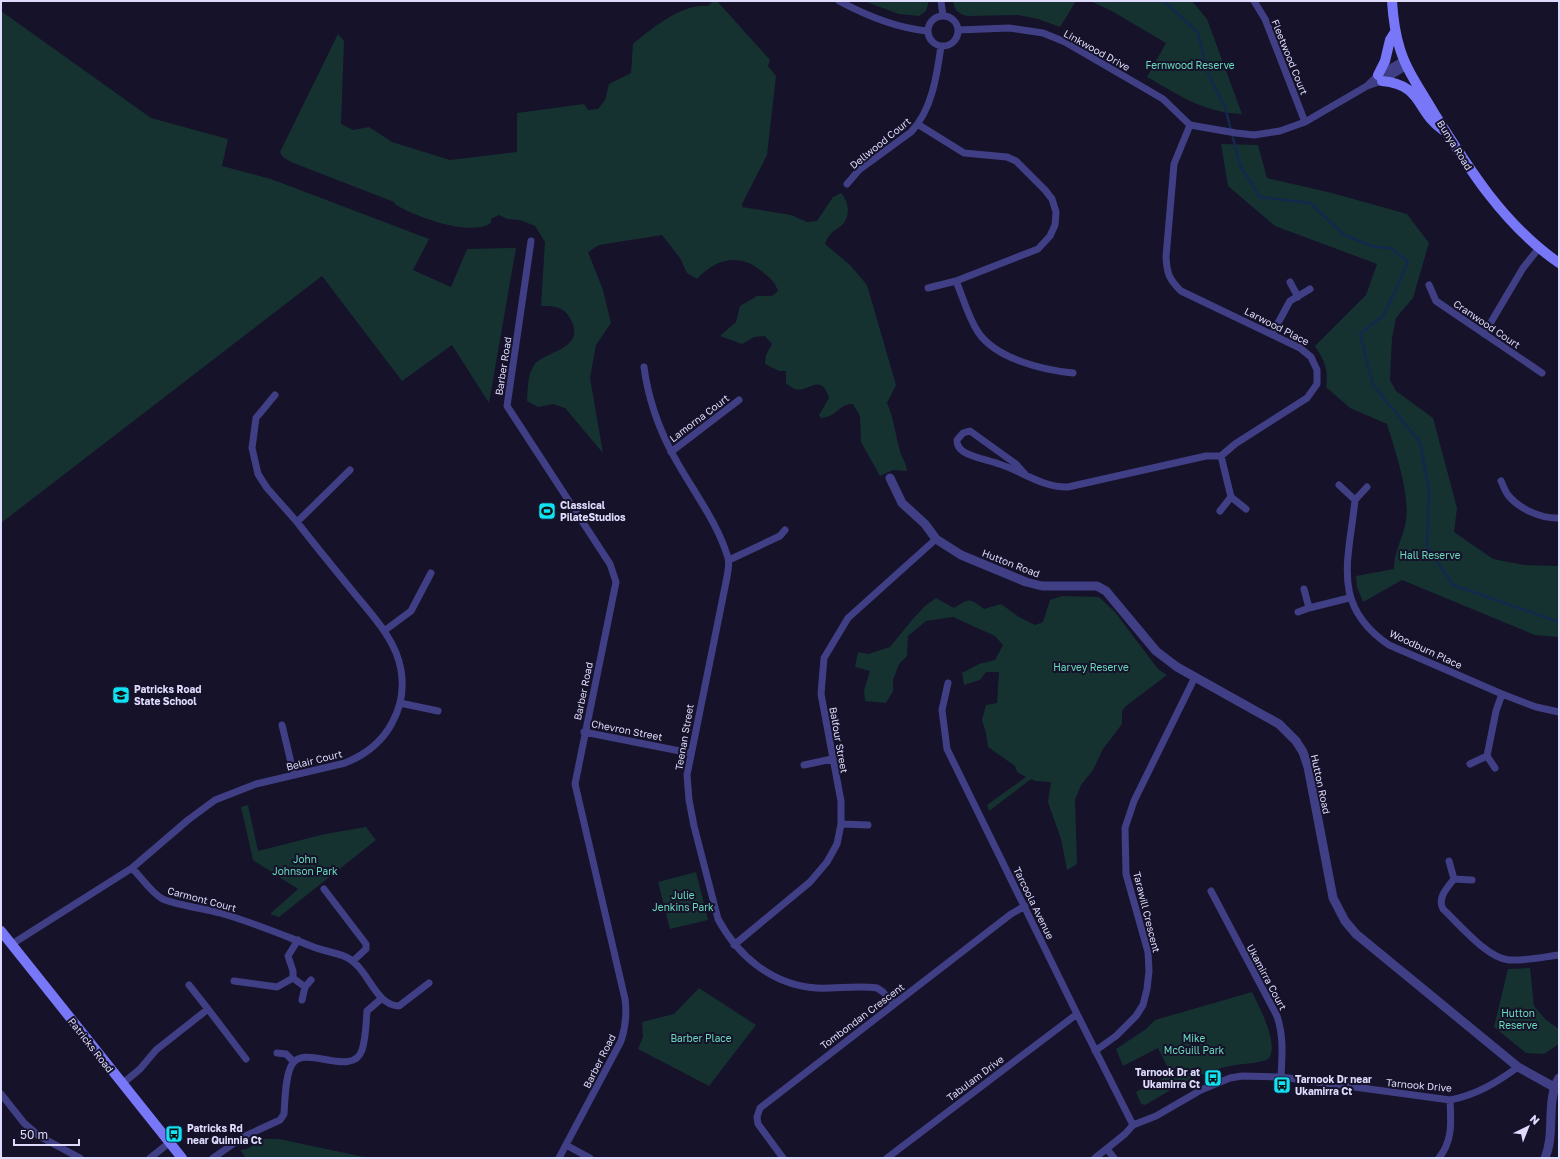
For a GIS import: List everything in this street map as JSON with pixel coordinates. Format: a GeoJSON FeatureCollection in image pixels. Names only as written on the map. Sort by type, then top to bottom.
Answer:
{"type":"FeatureCollection","features":[{"type":"Feature","properties":{"kind":"main road","name":"Bunya Road"},"geometry":{"type":"LineString","coordinates":[[1392,1],[1395,32],[1405,63],[1447,132],[1494,203],[1517,228],[1539,248],[1559,263]]}},
{"type":"Feature","properties":{"kind":"main road"},"geometry":{"type":"LineString","coordinates":[[1395,32],[1390,40],[1380,78],[1396,82],[1409,89],[1433,123],[1447,132]]}},
{"type":"Feature","properties":{"kind":"main road","name":"Patricks Road"},"geometry":{"type":"LineString","coordinates":[[1,931],[182,1158]]}},
{"type":"Feature","properties":{"kind":"street"},"geometry":{"type":"LineString","coordinates":[[839,1],[875,18],[910,29],[927,31]]}},
{"type":"Feature","properties":{"kind":"street"},"geometry":{"type":"LineString","coordinates":[[941,1],[943,16]]}},
{"type":"Feature","properties":{"kind":"street","name":"Fleetwood Court"},"geometry":{"type":"LineString","coordinates":[[1254,1],[1265,19],[1305,122]]}},
{"type":"Feature","properties":{"kind":"street"},"geometry":{"type":"LineString","coordinates":[[938,16],[943,16],[955,22],[958,30],[953,42],[941,46],[930,40],[927,31],[930,22],[938,16]]}},
{"type":"Feature","properties":{"kind":"street","name":"Linkwood Drive"},"geometry":{"type":"LineString","coordinates":[[958,30],[1009,28],[1044,33],[1072,46],[1163,99],[1190,125]]}},
{"type":"Feature","properties":{"kind":"street","name":"Dellwood Court"},"geometry":{"type":"LineString","coordinates":[[847,184],[859,170],[911,132],[918,125],[925,113],[937,76],[941,46]]}},
{"type":"Feature","properties":{"kind":"street"},"geometry":{"type":"LineString","coordinates":[[1190,125],[1207,127],[1220,131],[1254,135],[1280,131],[1305,122],[1405,63]]}},
{"type":"Feature","properties":{"kind":"street"},"geometry":{"type":"LineString","coordinates":[[918,125],[964,153],[1007,157],[1016,161],[1045,190],[1052,199],[1056,212],[1055,225],[1050,236],[1038,249],[956,281],[928,288]]}},
{"type":"Feature","properties":{"kind":"street","name":"Larwood Place"},"geometry":{"type":"LineString","coordinates":[[1190,125],[1174,164],[1166,257],[1167,269],[1171,281],[1181,291],[1300,348],[1311,357],[1317,370],[1317,384],[1307,398],[1235,444],[1221,456]]}},
{"type":"Feature","properties":{"kind":"street","name":"Barber Road"},"geometry":{"type":"LineString","coordinates":[[531,241],[507,406],[610,564],[616,582],[584,732],[575,784],[626,999],[627,1014],[625,1029],[621,1041],[559,1158]]}},
{"type":"Feature","properties":{"kind":"street"},"geometry":{"type":"LineString","coordinates":[[1484,334],[1523,268],[1539,248]]}},
{"type":"Feature","properties":{"kind":"street"},"geometry":{"type":"LineString","coordinates":[[956,281],[978,332],[1001,353],[1050,370],[1073,373]]}},
{"type":"Feature","properties":{"kind":"street"},"geometry":{"type":"LineString","coordinates":[[1290,282],[1298,297]]}},
{"type":"Feature","properties":{"kind":"street","name":"Cranwood Court"},"geometry":{"type":"LineString","coordinates":[[1429,285],[1436,301],[1542,373]]}},
{"type":"Feature","properties":{"kind":"street"},"geometry":{"type":"LineString","coordinates":[[1272,334],[1290,302],[1310,289]]}},
{"type":"Feature","properties":{"kind":"street"},"geometry":{"type":"LineString","coordinates":[[644,367],[647,386],[656,420],[671,452],[714,528],[729,560],[780,536],[785,530]]}},
{"type":"Feature","properties":{"kind":"street","name":"Belair Court"},"geometry":{"type":"LineString","coordinates":[[12,944],[132,868],[198,812],[215,800],[256,784],[345,763],[369,750],[389,729],[400,703],[401,669],[396,654],[384,631],[267,488],[258,474],[252,448],[256,418],[275,396]]}},
{"type":"Feature","properties":{"kind":"street","name":"Lamorna Court"},"geometry":{"type":"LineString","coordinates":[[671,452],[739,400]]}},
{"type":"Feature","properties":{"kind":"street"},"geometry":{"type":"LineString","coordinates":[[1025,474],[1016,464],[970,431],[963,432],[957,440],[959,448],[964,452],[1025,474],[1046,485],[1068,487],[1206,456],[1221,456],[1231,497],[1246,510]]}},
{"type":"Feature","properties":{"kind":"street"},"geometry":{"type":"LineString","coordinates":[[296,522],[350,470]]}},
{"type":"Feature","properties":{"kind":"street","name":"Hutton Road"},"geometry":{"type":"LineString","coordinates":[[890,478],[902,503],[925,524],[936,538],[961,555],[1026,582],[1042,586],[1097,586],[1106,591],[1156,651],[1177,667],[1270,718],[1292,736],[1304,752],[1333,898],[1345,921],[1356,934],[1518,1067],[1554,1087]]}},
{"type":"Feature","properties":{"kind":"street"},"geometry":{"type":"LineString","coordinates":[[1501,481],[1508,495],[1527,510],[1535,514],[1559,518]]}},
{"type":"Feature","properties":{"kind":"street"},"geometry":{"type":"LineString","coordinates":[[1339,485],[1354,500],[1367,487]]}},
{"type":"Feature","properties":{"kind":"street"},"geometry":{"type":"LineString","coordinates":[[1220,511],[1231,497]]}},
{"type":"Feature","properties":{"kind":"street","name":"Woodburn Place"},"geometry":{"type":"LineString","coordinates":[[1354,500],[1346,571],[1350,598],[1358,615],[1374,635],[1389,645],[1502,694],[1536,707],[1559,712]]}},
{"type":"Feature","properties":{"kind":"street","name":"Balfour Street"},"geometry":{"type":"LineString","coordinates":[[734,946],[810,882],[827,862],[837,844],[841,824],[841,801],[832,760],[821,694],[824,658],[848,618],[936,538]]}},
{"type":"Feature","properties":{"kind":"street","name":"Teenan Street"},"geometry":{"type":"LineString","coordinates":[[729,560],[726,582],[690,753],[688,788],[694,826],[718,919],[734,946],[751,962],[784,982],[816,988],[877,988],[894,1004]]}},
{"type":"Feature","properties":{"kind":"street"},"geometry":{"type":"LineString","coordinates":[[384,631],[411,612],[431,573]]}},
{"type":"Feature","properties":{"kind":"street"},"geometry":{"type":"LineString","coordinates":[[1304,589],[1309,608]]}},
{"type":"Feature","properties":{"kind":"street"},"geometry":{"type":"LineString","coordinates":[[1298,612],[1350,598]]}},
{"type":"Feature","properties":{"kind":"street","name":"Tarawill Crescent"},"geometry":{"type":"LineString","coordinates":[[1095,1051],[1116,1036],[1136,1016],[1143,1005],[1148,989],[1148,952],[1126,874],[1125,828],[1136,795],[1195,677]]}},
{"type":"Feature","properties":{"kind":"street","name":"Tarcoola Avenue"},"geometry":{"type":"LineString","coordinates":[[948,683],[942,710],[947,749],[1095,1051],[1133,1125]]}},
{"type":"Feature","properties":{"kind":"street"},"geometry":{"type":"LineString","coordinates":[[1495,768],[1487,756],[1496,711],[1502,694]]}},
{"type":"Feature","properties":{"kind":"street"},"geometry":{"type":"LineString","coordinates":[[400,703],[438,711]]}},
{"type":"Feature","properties":{"kind":"street"},"geometry":{"type":"LineString","coordinates":[[282,725],[294,775]]}},
{"type":"Feature","properties":{"kind":"street","name":"Chevron Street"},"geometry":{"type":"LineString","coordinates":[[584,732],[690,753]]}},
{"type":"Feature","properties":{"kind":"street"},"geometry":{"type":"LineString","coordinates":[[1470,764],[1487,756]]}},
{"type":"Feature","properties":{"kind":"street"},"geometry":{"type":"LineString","coordinates":[[804,765],[832,760]]}},
{"type":"Feature","properties":{"kind":"street"},"geometry":{"type":"LineString","coordinates":[[841,824],[868,825]]}},
{"type":"Feature","properties":{"kind":"street"},"geometry":{"type":"LineString","coordinates":[[1448,861],[1454,879]]}},
{"type":"Feature","properties":{"kind":"street","name":"Carmont Court"},"geometry":{"type":"LineString","coordinates":[[132,868],[161,899],[219,913],[279,932],[312,947],[345,957],[353,961]]}},
{"type":"Feature","properties":{"kind":"street"},"geometry":{"type":"LineString","coordinates":[[1454,879],[1472,880]]}},
{"type":"Feature","properties":{"kind":"street"},"geometry":{"type":"LineString","coordinates":[[1454,879],[1441,897],[1441,905],[1443,909],[1489,951],[1501,958],[1510,960],[1559,955]]}},
{"type":"Feature","properties":{"kind":"street"},"geometry":{"type":"LineString","coordinates":[[324,890],[366,944],[366,949],[353,961],[374,987],[381,999],[390,1006],[399,1006],[429,983]]}},
{"type":"Feature","properties":{"kind":"street","name":"Ukamirra Court"},"geometry":{"type":"LineString","coordinates":[[1211,891],[1277,1016],[1282,1030],[1283,1045],[1281,1077]]}},
{"type":"Feature","properties":{"kind":"street","name":"Tombondan Crescent"},"geometry":{"type":"LineString","coordinates":[[784,1158],[758,1124],[757,1117],[760,1108],[1011,914],[1025,906]]}},
{"type":"Feature","properties":{"kind":"street"},"geometry":{"type":"LineString","coordinates":[[298,940],[288,956],[293,978],[305,987]]}},
{"type":"Feature","properties":{"kind":"street"},"geometry":{"type":"LineString","coordinates":[[234,981],[277,987],[293,978]]}},
{"type":"Feature","properties":{"kind":"street"},"geometry":{"type":"LineString","coordinates":[[302,1000],[305,987],[310,980]]}},
{"type":"Feature","properties":{"kind":"street"},"geometry":{"type":"LineString","coordinates":[[190,985],[246,1059]]}},
{"type":"Feature","properties":{"kind":"street"},"geometry":{"type":"LineString","coordinates":[[213,1158],[243,1137],[280,1120],[284,1114],[289,1068],[293,1061],[301,1057],[350,1062],[358,1057],[362,1051],[368,1011],[381,999]]}},
{"type":"Feature","properties":{"kind":"street"},"geometry":{"type":"LineString","coordinates":[[122,1084],[140,1069],[156,1050],[208,1009]]}},
{"type":"Feature","properties":{"kind":"street","name":"Tabulam Drive"},"geometry":{"type":"LineString","coordinates":[[887,1158],[1077,1014]]}},
{"type":"Feature","properties":{"kind":"street"},"geometry":{"type":"LineString","coordinates":[[277,1053],[286,1054],[293,1061]]}},
{"type":"Feature","properties":{"kind":"street","name":"Tarnook Drive"},"geometry":{"type":"LineString","coordinates":[[1095,1158],[1133,1125],[1149,1119],[1201,1090],[1230,1078],[1256,1075],[1281,1077],[1450,1100],[1477,1093],[1500,1080],[1518,1067]]}},
{"type":"Feature","properties":{"kind":"street"},"geometry":{"type":"LineString","coordinates":[[1545,1158],[1550,1143],[1550,1102],[1554,1087],[1559,1078]]}},
{"type":"Feature","properties":{"kind":"street"},"geometry":{"type":"LineString","coordinates":[[1,1094],[24,1123],[39,1136],[80,1158]]}},
{"type":"Feature","properties":{"kind":"street"},"geometry":{"type":"LineString","coordinates":[[1439,1158],[1449,1141],[1451,1127],[1450,1100]]}},
{"type":"Feature","properties":{"kind":"street"},"geometry":{"type":"LineString","coordinates":[[150,1158],[169,1143]]}},
{"type":"Feature","properties":{"kind":"street"},"geometry":{"type":"LineString","coordinates":[[566,1145],[590,1158]]}},
{"type":"Feature","properties":{"kind":"street"},"geometry":{"type":"LineString","coordinates":[[1107,1149],[1114,1158]]}},
{"type":"Feature","properties":{"kind":"green space"},"geometry":{"type":"Polygon","coordinates":[[[713,1],[717,1],[770,60],[768,66],[776,76],[767,155],[742,204],[742,207],[791,215],[807,222],[817,221],[833,197],[841,193],[844,196],[848,209],[847,217],[842,225],[830,234],[825,244],[850,265],[867,285],[896,385],[887,403],[907,471],[893,470],[880,476],[861,442],[860,416],[853,404],[844,406],[831,415],[821,418],[819,415],[829,398],[826,390],[822,386],[814,385],[800,390],[794,389],[786,384],[786,371],[779,371],[765,364],[766,355],[772,344],[765,336],[754,337],[742,344],[720,336],[736,322],[740,306],[757,296],[772,296],[778,291],[771,279],[752,265],[744,261],[736,260],[719,263],[704,272],[697,279],[687,273],[680,258],[662,235],[599,245],[588,252],[603,290],[611,323],[596,345],[590,378],[603,453],[565,408],[553,404],[538,407],[527,401],[529,378],[534,365],[539,360],[569,343],[573,337],[574,329],[570,318],[564,311],[554,307],[541,306],[545,242],[535,226],[520,220],[507,219],[499,215],[491,219],[491,223],[481,227],[470,228],[457,227],[429,220],[405,210],[396,205],[394,202],[291,162],[283,157],[280,152],[338,34],[344,41],[341,124],[353,130],[369,127],[392,142],[450,160],[517,152],[517,113],[584,104],[588,110],[598,109],[605,100],[609,84],[631,73],[633,44],[658,24],[678,12],[698,6],[708,6],[713,1]]]}},
{"type":"Feature","properties":{"kind":"green space"},"geometry":{"type":"Polygon","coordinates":[[[864,1],[929,1],[926,11],[919,16],[899,14],[864,1]]]}},
{"type":"Feature","properties":{"kind":"green space"},"geometry":{"type":"Polygon","coordinates":[[[953,1],[1076,1],[1060,27],[1038,19],[1018,15],[967,16],[957,11],[954,7],[953,1]]]}},
{"type":"Feature","properties":{"kind":"green space","name":"Fernwood Reserve"},"geometry":{"type":"Polygon","coordinates":[[[1090,1],[1192,1],[1207,19],[1242,114],[1228,113],[1204,107],[1147,77],[1166,43],[1110,10],[1090,1]]]}},
{"type":"Feature","properties":{"kind":"green space"},"geometry":{"type":"Polygon","coordinates":[[[1,11],[151,118],[228,139],[222,166],[271,179],[429,239],[413,270],[451,287],[467,249],[516,248],[489,403],[452,345],[402,381],[322,276],[1,523],[1,11]]]}},
{"type":"Feature","properties":{"kind":"green space","name":"Hall Reserve"},"geometry":{"type":"Polygon","coordinates":[[[1221,144],[1258,145],[1267,178],[1332,193],[1407,214],[1429,243],[1413,298],[1396,318],[1392,338],[1390,380],[1396,391],[1433,418],[1457,508],[1454,532],[1493,559],[1524,565],[1559,566],[1559,637],[1535,635],[1402,580],[1363,602],[1357,587],[1356,576],[1394,569],[1395,556],[1406,521],[1407,510],[1404,485],[1398,459],[1387,424],[1350,408],[1326,387],[1327,375],[1325,365],[1315,346],[1366,295],[1377,264],[1275,226],[1228,186],[1221,144]]]}},
{"type":"Feature","properties":{"kind":"green space","name":"Harvey Reserve"},"geometry":{"type":"Polygon","coordinates":[[[1062,596],[1099,597],[1115,612],[1158,669],[1167,675],[1126,706],[1122,711],[1122,724],[1103,749],[1093,770],[1081,785],[1075,800],[1077,864],[1067,870],[1061,839],[1048,802],[1051,782],[1035,781],[1031,779],[989,811],[987,805],[1026,777],[1017,772],[1015,766],[988,747],[982,720],[986,705],[997,703],[999,672],[986,672],[980,680],[964,685],[962,673],[979,664],[995,660],[1003,645],[995,636],[953,617],[926,621],[908,636],[907,656],[899,664],[893,680],[893,691],[886,703],[865,701],[864,690],[870,671],[855,667],[858,652],[868,654],[890,647],[925,606],[936,598],[954,608],[967,601],[972,601],[984,609],[1001,604],[1019,617],[1035,625],[1043,622],[1050,600],[1062,596]]]}},
{"type":"Feature","properties":{"kind":"green space","name":"John Johnson Park"},"geometry":{"type":"Polygon","coordinates":[[[248,805],[258,851],[325,834],[366,827],[376,840],[279,917],[270,914],[298,889],[253,860],[241,807],[248,805]]]}},
{"type":"Feature","properties":{"kind":"green space","name":"Julie Jenkins Park"},"geometry":{"type":"Polygon","coordinates":[[[696,872],[708,920],[670,929],[658,882],[696,872]]]}},
{"type":"Feature","properties":{"kind":"green space","name":"Hutton Reserve"},"geometry":{"type":"Polygon","coordinates":[[[1530,968],[1534,1006],[1546,1020],[1559,1029],[1559,1044],[1544,1054],[1526,1053],[1494,1027],[1508,969],[1530,968]]]}},
{"type":"Feature","properties":{"kind":"green space","name":"Barber Place"},"geometry":{"type":"Polygon","coordinates":[[[699,988],[756,1025],[709,1086],[638,1049],[643,1037],[642,1022],[674,1014],[699,988]]]}},
{"type":"Feature","properties":{"kind":"green space","name":"Mike McGuill Park"},"geometry":{"type":"Polygon","coordinates":[[[1252,992],[1263,1015],[1270,1035],[1272,1044],[1269,1058],[1267,1060],[1220,1068],[1186,1082],[1145,1105],[1141,1104],[1136,1092],[1171,1074],[1158,1048],[1123,1066],[1116,1049],[1146,1029],[1155,1020],[1252,992]]]}},
{"type":"Feature","properties":{"kind":"green space"},"geometry":{"type":"Polygon","coordinates":[[[263,1139],[279,1139],[369,1158],[246,1158],[240,1150],[247,1149],[263,1139]]]}},
{"type":"Feature","properties":{"kind":"waterway"},"geometry":{"type":"LineString","coordinates":[[1164,1],[1198,33],[1207,72],[1225,107],[1240,165],[1260,197],[1310,203],[1344,235],[1375,247],[1391,248],[1408,262],[1384,315],[1360,334],[1373,385],[1420,442],[1429,491],[1427,546],[1453,585],[1559,622]]}},
{"type":"Feature","properties":{"kind":"place","name":"Classical PilateStudios"},"geometry":{"type":"Point","coordinates":[547,511]}},
{"type":"Feature","properties":{"kind":"place","name":"Patricks Road State School"},"geometry":{"type":"Point","coordinates":[121,695]}},
{"type":"Feature","properties":{"kind":"place","name":"Tarnook Dr at Ukamirra Ct"},"geometry":{"type":"Point","coordinates":[1213,1078]}},
{"type":"Feature","properties":{"kind":"place","name":"Tarnook Dr near Ukamirra Ct"},"geometry":{"type":"Point","coordinates":[1282,1085]}},
{"type":"Feature","properties":{"kind":"place","name":"Patricks Rd near Quinnia Ct"},"geometry":{"type":"Point","coordinates":[174,1134]}}]}
